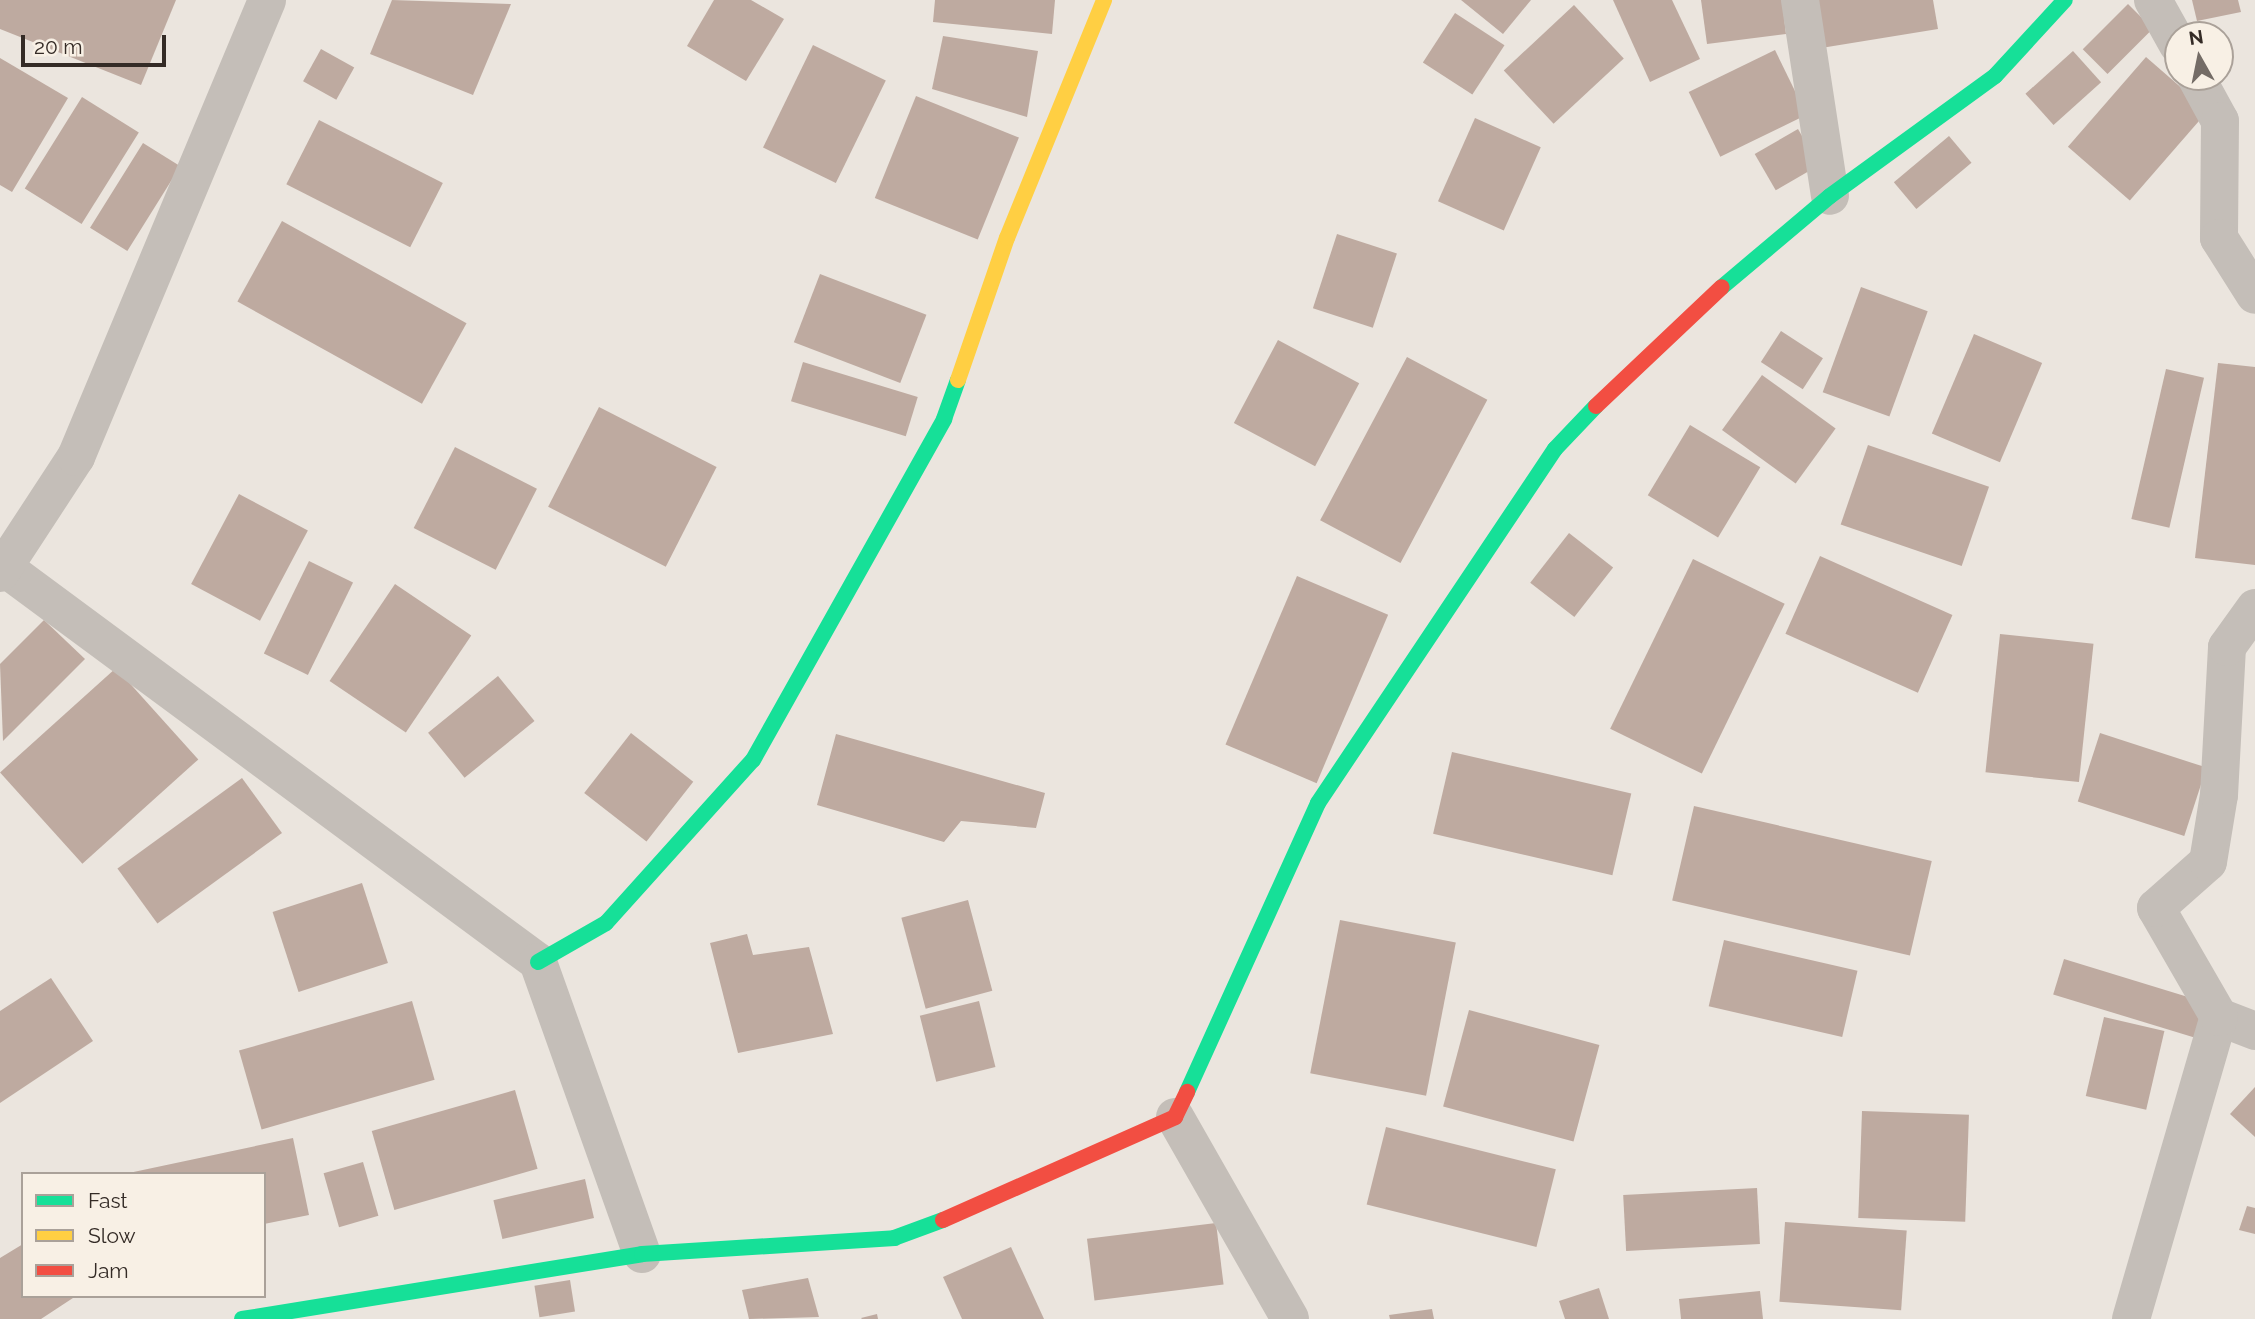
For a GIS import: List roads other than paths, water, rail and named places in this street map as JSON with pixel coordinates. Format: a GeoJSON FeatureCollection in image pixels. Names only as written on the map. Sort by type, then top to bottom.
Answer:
{"type":"FeatureCollection","features":[{"type":"Feature","properties":{"kind":"street"},"geometry":{"type":"LineString","coordinates":[[267,0],[76,457],[3,570],[538,962],[642,1254]]}},
{"type":"Feature","properties":{"kind":"street"},"geometry":{"type":"LineString","coordinates":[[538,962],[606,923],[753,760],[944,419],[1007,238],[1104,0]]}},
{"type":"Feature","properties":{"kind":"street"},"geometry":{"type":"LineString","coordinates":[[1800,0],[1830,196]]}},
{"type":"Feature","properties":{"kind":"street"},"geometry":{"type":"LineString","coordinates":[[242,1319],[642,1254],[894,1238],[981,1207],[1175,1117],[1318,803],[1555,449],[1662,338],[1830,196],[1994,76],[2065,0]]}},
{"type":"Feature","properties":{"kind":"street"},"geometry":{"type":"LineString","coordinates":[[2153,0],[2165,21]]}},
{"type":"Feature","properties":{"kind":"street"},"geometry":{"type":"LineString","coordinates":[[2204,91],[2220,121],[2219,238],[2255,295]]}},
{"type":"Feature","properties":{"kind":"street"},"geometry":{"type":"LineString","coordinates":[[2219,238],[2255,253]]}},
{"type":"Feature","properties":{"kind":"street"},"geometry":{"type":"LineString","coordinates":[[2255,608],[2227,647],[2219,795],[2208,862],[2156,908],[2219,1017],[2255,1031]]}},
{"type":"Feature","properties":{"kind":"street"},"geometry":{"type":"LineString","coordinates":[[2131,1319],[2219,1017]]}},
{"type":"Feature","properties":{"kind":"street"},"geometry":{"type":"LineString","coordinates":[[1175,1117],[1290,1319]]}}]}
